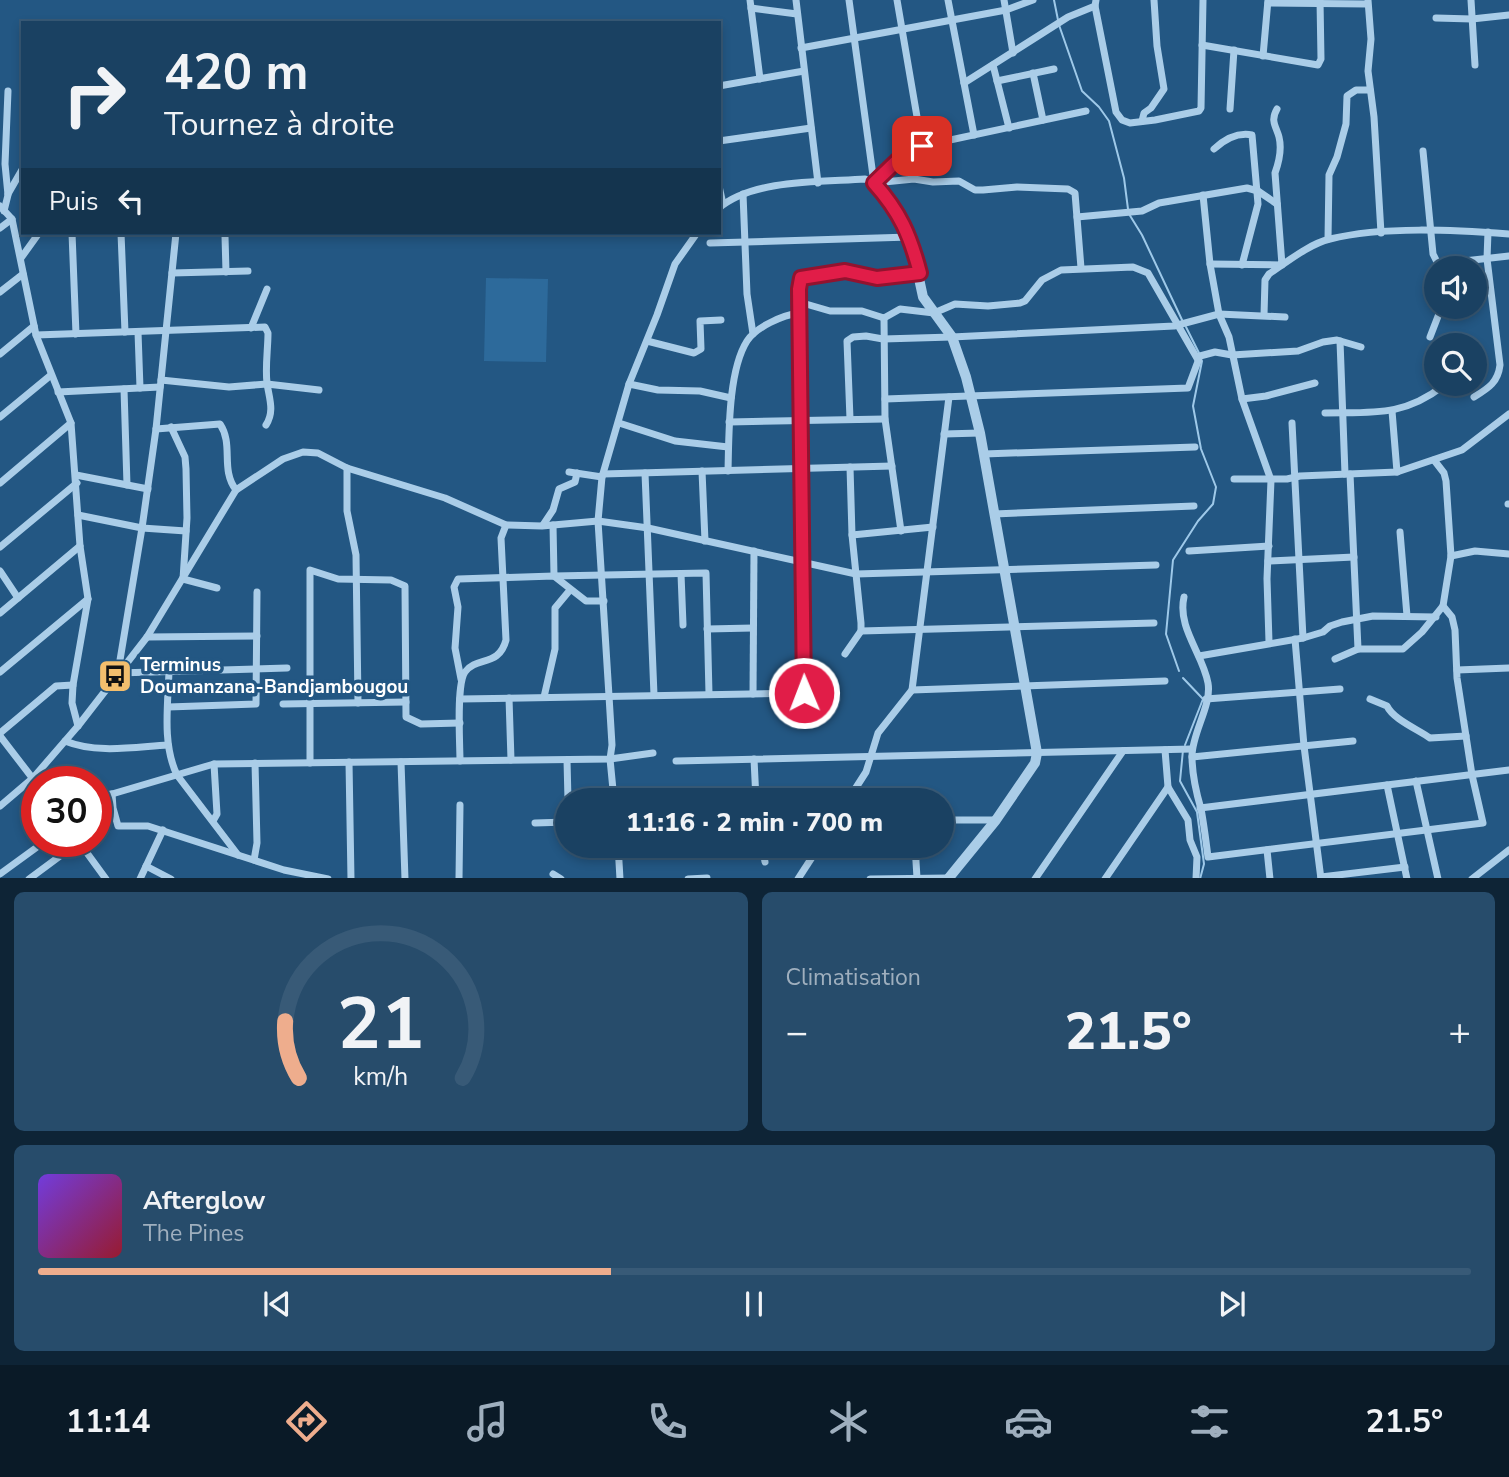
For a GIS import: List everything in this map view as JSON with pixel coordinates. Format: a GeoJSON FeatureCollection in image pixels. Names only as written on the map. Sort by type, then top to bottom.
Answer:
{"type":"FeatureCollection","features":[{"type":"Feature","properties":{"kind":"street"},"geometry":{"type":"LineString","coordinates":[[796,0],[818,183]]}},
{"type":"Feature","properties":{"kind":"street"},"geometry":{"type":"LineString","coordinates":[[849,0],[874,183]]}},
{"type":"Feature","properties":{"kind":"street"},"geometry":{"type":"LineString","coordinates":[[897,0],[922,146]]}},
{"type":"Feature","properties":{"kind":"street"},"geometry":{"type":"LineString","coordinates":[[948,0],[974,135]]}},
{"type":"Feature","properties":{"kind":"street"},"geometry":{"type":"LineString","coordinates":[[1004,0],[1013,53]]}},
{"type":"Feature","properties":{"kind":"street"},"geometry":{"type":"LineString","coordinates":[[801,48],[1006,10],[1033,0]]}},
{"type":"Feature","properties":{"kind":"street"},"geometry":{"type":"LineString","coordinates":[[1142,121],[1144,113],[1151,108],[1164,89],[1157,46],[1154,0]]}},
{"type":"Feature","properties":{"kind":"street"},"geometry":{"type":"LineString","coordinates":[[964,83],[1068,17],[1096,3],[1116,112],[1122,120],[1130,123],[1156,120],[1199,111],[1202,102],[1203,0]]}},
{"type":"Feature","properties":{"kind":"street"},"geometry":{"type":"LineString","coordinates":[[1471,0],[1475,65]]}},
{"type":"Feature","properties":{"kind":"street"},"geometry":{"type":"LineString","coordinates":[[1202,45],[1318,65],[1321,59],[1320,1]]}},
{"type":"Feature","properties":{"kind":"street"},"geometry":{"type":"LineString","coordinates":[[1263,55],[1268,2],[1367,2],[1371,39],[1368,54],[1370,90],[1381,233]]}},
{"type":"Feature","properties":{"kind":"street"},"geometry":{"type":"LineString","coordinates":[[760,79],[750,4],[797,14]]}},
{"type":"Feature","properties":{"kind":"street"},"geometry":{"type":"LineString","coordinates":[[1436,18],[1472,19],[1509,15]]}},
{"type":"Feature","properties":{"kind":"street"},"geometry":{"type":"LineString","coordinates":[[1230,110],[1234,50]]}},
{"type":"Feature","properties":{"kind":"street"},"geometry":{"type":"LineString","coordinates":[[993,65],[1009,128]]}},
{"type":"Feature","properties":{"kind":"street"},"geometry":{"type":"LineString","coordinates":[[997,81],[1054,69]]}},
{"type":"Feature","properties":{"kind":"street"},"geometry":{"type":"LineString","coordinates":[[721,86],[804,71]]}},
{"type":"Feature","properties":{"kind":"street"},"geometry":{"type":"LineString","coordinates":[[1033,74],[1043,120]]}},
{"type":"Feature","properties":{"kind":"street"},"geometry":{"type":"LineString","coordinates":[[1328,239],[1329,175],[1346,124],[1347,96],[1356,90],[1370,90]]}},
{"type":"Feature","properties":{"kind":"street"},"geometry":{"type":"LineString","coordinates":[[8,92],[5,151],[8,195]]}},
{"type":"Feature","properties":{"kind":"street"},"geometry":{"type":"LineString","coordinates":[[1277,109],[1273,124],[1280,149],[1275,173],[1282,265]]}},
{"type":"Feature","properties":{"kind":"street"},"geometry":{"type":"LineString","coordinates":[[874,183],[901,157],[922,146],[1086,111]]}},
{"type":"Feature","properties":{"kind":"street"},"geometry":{"type":"LineString","coordinates":[[721,141],[811,128]]}},
{"type":"Feature","properties":{"kind":"street"},"geometry":{"type":"LineString","coordinates":[[1214,149],[1229,137],[1252,135],[1258,204],[1242,265]]}},
{"type":"Feature","properties":{"kind":"street"},"geometry":{"type":"LineString","coordinates":[[1423,151],[1434,256]]}},
{"type":"Feature","properties":{"kind":"street"},"geometry":{"type":"LineString","coordinates":[[21,172],[2,209],[12,219],[35,331],[71,423],[79,546],[88,599],[73,685],[72,703],[78,726]]}},
{"type":"Feature","properties":{"kind":"street"},"geometry":{"type":"LineString","coordinates":[[721,206],[729,199],[774,186],[865,179],[874,183],[889,200],[911,237],[923,298],[952,337],[980,433],[1037,753],[1035,763],[996,820],[948,878],[870,878]]}},
{"type":"Feature","properties":{"kind":"street"},"geometry":{"type":"LineString","coordinates":[[874,183],[926,179],[933,182],[959,181],[975,190],[1017,187],[1069,190],[1075,193],[1081,268]]}},
{"type":"Feature","properties":{"kind":"street"},"geometry":{"type":"LineString","coordinates":[[1077,217],[1142,211],[1159,203],[1247,188],[1258,191],[1277,204]]}},
{"type":"Feature","properties":{"kind":"street"},"geometry":{"type":"LineString","coordinates":[[743,194],[747,294],[753,334]]}},
{"type":"Feature","properties":{"kind":"street"},"geometry":{"type":"LineString","coordinates":[[1203,195],[1210,264],[1219,314],[1230,337],[1242,399],[1271,480],[1269,642]]}},
{"type":"Feature","properties":{"kind":"street"},"geometry":{"type":"LineString","coordinates":[[0,228],[12,219]]}},
{"type":"Feature","properties":{"kind":"street"},"geometry":{"type":"LineString","coordinates":[[1264,315],[1265,280],[1282,265],[1328,239],[1381,233],[1454,230],[1509,234]]}},
{"type":"Feature","properties":{"kind":"street"},"geometry":{"type":"LineString","coordinates":[[1474,397],[1494,383],[1499,376],[1500,365],[1487,259],[1488,232]]}},
{"type":"Feature","properties":{"kind":"street"},"geometry":{"type":"LineString","coordinates":[[21,258],[38,235]]}},
{"type":"Feature","properties":{"kind":"street"},"geometry":{"type":"LineString","coordinates":[[72,235],[76,334]]}},
{"type":"Feature","properties":{"kind":"street"},"geometry":{"type":"LineString","coordinates":[[121,235],[125,332]]}},
{"type":"Feature","properties":{"kind":"street"},"geometry":{"type":"LineString","coordinates":[[118,673],[156,429],[176,235]]}},
{"type":"Feature","properties":{"kind":"street"},"geometry":{"type":"LineString","coordinates":[[613,788],[598,521],[603,475],[613,432],[619,423],[629,384],[675,264],[696,235]]}},
{"type":"Feature","properties":{"kind":"street"},"geometry":{"type":"LineString","coordinates":[[225,236],[226,272]]}},
{"type":"Feature","properties":{"kind":"street"},"geometry":{"type":"LineString","coordinates":[[710,243],[911,237]]}},
{"type":"Feature","properties":{"kind":"street"},"geometry":{"type":"LineString","coordinates":[[1487,259],[1509,256]]}},
{"type":"Feature","properties":{"kind":"street"},"geometry":{"type":"LineString","coordinates":[[1210,264],[1282,265]]}},
{"type":"Feature","properties":{"kind":"street"},"geometry":{"type":"LineString","coordinates":[[799,302],[830,311],[862,311],[884,318],[900,309],[934,313],[955,303],[988,306],[1020,303],[1025,301],[1042,280],[1060,270],[1133,267],[1148,273],[1198,360]]}},
{"type":"Feature","properties":{"kind":"street"},"geometry":{"type":"LineString","coordinates":[[172,273],[248,271]]}},
{"type":"Feature","properties":{"kind":"street"},"geometry":{"type":"LineString","coordinates":[[460,699],[804,693],[799,420],[801,278],[845,271],[877,278],[920,273]]}},
{"type":"Feature","properties":{"kind":"street"},"geometry":{"type":"LineString","coordinates":[[0,292],[23,274]]}},
{"type":"Feature","properties":{"kind":"street"},"geometry":{"type":"LineString","coordinates":[[251,328],[267,289]]}},
{"type":"Feature","properties":{"kind":"street"},"geometry":{"type":"LineString","coordinates":[[728,471],[731,398],[746,343],[753,334],[776,319],[799,313]]}},
{"type":"Feature","properties":{"kind":"street"},"geometry":{"type":"LineString","coordinates":[[850,419],[847,341],[853,337],[952,337],[1177,325],[1219,314],[1285,317]]}},
{"type":"Feature","properties":{"kind":"street"},"geometry":{"type":"LineString","coordinates":[[884,318],[885,419],[901,531]]}},
{"type":"Feature","properties":{"kind":"street"},"geometry":{"type":"LineString","coordinates":[[647,341],[694,353],[701,349],[700,321],[721,320]]}},
{"type":"Feature","properties":{"kind":"street"},"geometry":{"type":"LineString","coordinates":[[0,354],[35,331],[76,334],[265,327],[268,333],[267,384],[271,396],[271,417],[266,425]]}},
{"type":"Feature","properties":{"kind":"street"},"geometry":{"type":"LineString","coordinates":[[138,332],[140,388]]}},
{"type":"Feature","properties":{"kind":"street"},"geometry":{"type":"LineString","coordinates":[[1340,341],[1358,649]]}},
{"type":"Feature","properties":{"kind":"street"},"geometry":{"type":"LineString","coordinates":[[885,399],[1188,388],[1200,356],[1215,352],[1232,355],[1298,351],[1323,342],[1340,341],[1361,347]]}},
{"type":"Feature","properties":{"kind":"street"},"geometry":{"type":"LineString","coordinates":[[0,417],[51,374]]}},
{"type":"Feature","properties":{"kind":"street"},"geometry":{"type":"LineString","coordinates":[[1242,399],[1266,396],[1315,383]]}},
{"type":"Feature","properties":{"kind":"street"},"geometry":{"type":"LineString","coordinates":[[58,392],[140,388],[160,384],[229,387],[267,384],[319,390]]}},
{"type":"Feature","properties":{"kind":"street"},"geometry":{"type":"LineString","coordinates":[[629,384],[658,390],[700,391],[731,398]]}},
{"type":"Feature","properties":{"kind":"street"},"geometry":{"type":"LineString","coordinates":[[124,389],[127,485]]}},
{"type":"Feature","properties":{"kind":"street"},"geometry":{"type":"LineString","coordinates":[[1325,413],[1392,411],[1427,396]]}},
{"type":"Feature","properties":{"kind":"street"},"geometry":{"type":"LineString","coordinates":[[856,788],[866,772],[878,733],[912,690],[949,397]]}},
{"type":"Feature","properties":{"kind":"street"},"geometry":{"type":"LineString","coordinates":[[1392,411],[1397,472]]}},
{"type":"Feature","properties":{"kind":"street"},"geometry":{"type":"LineString","coordinates":[[1234,479],[1271,480],[1397,472],[1462,450],[1509,414]]}},
{"type":"Feature","properties":{"kind":"street"},"geometry":{"type":"LineString","coordinates":[[729,422],[885,419]]}},
{"type":"Feature","properties":{"kind":"street"},"geometry":{"type":"LineString","coordinates":[[0,483],[71,423]]}},
{"type":"Feature","properties":{"kind":"street"},"geometry":{"type":"LineString","coordinates":[[619,423],[675,441],[729,447]]}},
{"type":"Feature","properties":{"kind":"street"},"geometry":{"type":"LineString","coordinates":[[156,429],[220,424],[227,442],[229,480],[236,490]]}},
{"type":"Feature","properties":{"kind":"street"},"geometry":{"type":"LineString","coordinates":[[1292,424],[1299,560],[1300,692],[1321,878],[1405,867]]}},
{"type":"Feature","properties":{"kind":"street"},"geometry":{"type":"LineString","coordinates":[[171,428],[185,457],[186,531],[183,579]]}},
{"type":"Feature","properties":{"kind":"street"},"geometry":{"type":"LineString","coordinates":[[944,434],[980,433]]}},
{"type":"Feature","properties":{"kind":"street"},"geometry":{"type":"LineString","coordinates":[[984,454],[1195,447]]}},
{"type":"Feature","properties":{"kind":"street"},"geometry":{"type":"LineString","coordinates":[[46,766],[146,636],[236,490],[283,459],[303,452],[318,453],[347,468],[445,498],[506,525],[542,526],[598,521],[648,528],[856,573],[1156,565]]}},
{"type":"Feature","properties":{"kind":"street"},"geometry":{"type":"LineString","coordinates":[[1335,659],[1358,649],[1403,649],[1436,617],[1443,606],[1451,556],[1446,481],[1444,472],[1434,460]]}},
{"type":"Feature","properties":{"kind":"street"},"geometry":{"type":"LineString","coordinates":[[542,526],[553,510],[559,489],[575,482],[573,473],[603,475],[892,466]]}},
{"type":"Feature","properties":{"kind":"street"},"geometry":{"type":"LineString","coordinates":[[845,654],[861,631],[852,535],[850,467]]}},
{"type":"Feature","properties":{"kind":"street"},"geometry":{"type":"LineString","coordinates":[[347,468],[347,511],[356,555],[358,703]]}},
{"type":"Feature","properties":{"kind":"street"},"geometry":{"type":"LineString","coordinates":[[702,471],[705,541]]}},
{"type":"Feature","properties":{"kind":"street"},"geometry":{"type":"LineString","coordinates":[[645,473],[654,695]]}},
{"type":"Feature","properties":{"kind":"street"},"geometry":{"type":"LineString","coordinates":[[0,547],[76,479],[148,489]]}},
{"type":"Feature","properties":{"kind":"street"},"geometry":{"type":"LineString","coordinates":[[995,514],[1194,506]]}},
{"type":"Feature","properties":{"kind":"street"},"geometry":{"type":"LineString","coordinates":[[78,515],[142,528],[186,531]]}},
{"type":"Feature","properties":{"kind":"street"},"geometry":{"type":"LineString","coordinates":[[461,679],[471,666],[495,657],[503,650],[506,640],[501,538],[506,525]]}},
{"type":"Feature","properties":{"kind":"street"},"geometry":{"type":"LineString","coordinates":[[553,525],[554,576],[586,601],[604,601]]}},
{"type":"Feature","properties":{"kind":"street"},"geometry":{"type":"LineString","coordinates":[[852,535],[933,527]]}},
{"type":"Feature","properties":{"kind":"street"},"geometry":{"type":"LineString","coordinates":[[1399,532],[1407,616]]}},
{"type":"Feature","properties":{"kind":"street"},"geometry":{"type":"LineString","coordinates":[[0,613],[79,546]]}},
{"type":"Feature","properties":{"kind":"street"},"geometry":{"type":"LineString","coordinates":[[1189,551],[1269,546]]}},
{"type":"Feature","properties":{"kind":"street"},"geometry":{"type":"LineString","coordinates":[[753,694],[754,551]]}},
{"type":"Feature","properties":{"kind":"street"},"geometry":{"type":"LineString","coordinates":[[1451,556],[1475,551],[1509,554],[1509,562]]}},
{"type":"Feature","properties":{"kind":"street"},"geometry":{"type":"LineString","coordinates":[[1268,561],[1354,557]]}},
{"type":"Feature","properties":{"kind":"street"},"geometry":{"type":"LineString","coordinates":[[310,763],[310,570],[338,579],[391,580],[405,586],[406,717],[421,724],[460,723]]}},
{"type":"Feature","properties":{"kind":"street"},"geometry":{"type":"LineString","coordinates":[[0,571],[18,598]]}},
{"type":"Feature","properties":{"kind":"street"},"geometry":{"type":"LineString","coordinates":[[460,761],[461,679],[455,648],[458,607],[454,594],[458,579],[706,573],[709,694]]}},
{"type":"Feature","properties":{"kind":"street"},"geometry":{"type":"LineString","coordinates":[[681,574],[683,625]]}},
{"type":"Feature","properties":{"kind":"street"},"geometry":{"type":"LineString","coordinates":[[183,579],[217,587]]}},
{"type":"Feature","properties":{"kind":"street"},"geometry":{"type":"LineString","coordinates":[[544,697],[555,649],[555,608],[570,590]]}},
{"type":"Feature","properties":{"kind":"street"},"geometry":{"type":"LineString","coordinates":[[168,707],[256,704],[257,592]]}},
{"type":"Feature","properties":{"kind":"street"},"geometry":{"type":"LineString","coordinates":[[1184,597],[1182,604],[1185,623],[1209,687],[1192,753],[1196,796],[1208,857],[1483,823],[1466,736],[1452,617],[1443,606]]}},
{"type":"Feature","properties":{"kind":"street"},"geometry":{"type":"LineString","coordinates":[[0,672],[88,599]]}},
{"type":"Feature","properties":{"kind":"street"},"geometry":{"type":"LineString","coordinates":[[1199,656],[1299,638],[1323,632],[1330,626],[1373,615],[1436,617]]}},
{"type":"Feature","properties":{"kind":"street"},"geometry":{"type":"LineString","coordinates":[[861,631],[1154,623]]}},
{"type":"Feature","properties":{"kind":"street"},"geometry":{"type":"LineString","coordinates":[[707,629],[753,628]]}},
{"type":"Feature","properties":{"kind":"street"},"geometry":{"type":"LineString","coordinates":[[146,636],[257,636]]}},
{"type":"Feature","properties":{"kind":"street"},"geometry":{"type":"LineString","coordinates":[[118,673],[287,668]]}},
{"type":"Feature","properties":{"kind":"street"},"geometry":{"type":"LineString","coordinates":[[1457,670],[1509,668]]}},
{"type":"Feature","properties":{"kind":"street"},"geometry":{"type":"LineString","coordinates":[[169,671],[168,745],[177,775],[238,855]]}},
{"type":"Feature","properties":{"kind":"street"},"geometry":{"type":"LineString","coordinates":[[912,690],[1165,681]]}},
{"type":"Feature","properties":{"kind":"street"},"geometry":{"type":"LineString","coordinates":[[24,766],[0,735],[56,685],[73,685]]}},
{"type":"Feature","properties":{"kind":"street"},"geometry":{"type":"LineString","coordinates":[[1206,699],[1340,689]]}},
{"type":"Feature","properties":{"kind":"street"},"geometry":{"type":"LineString","coordinates":[[509,698],[511,760]]}},
{"type":"Feature","properties":{"kind":"street"},"geometry":{"type":"LineString","coordinates":[[1370,699],[1387,706],[1391,715],[1413,725],[1430,738],[1466,736]]}},
{"type":"Feature","properties":{"kind":"street"},"geometry":{"type":"LineString","coordinates":[[283,704],[406,702]]}},
{"type":"Feature","properties":{"kind":"street"},"geometry":{"type":"LineString","coordinates":[[65,741],[94,749],[168,745]]}},
{"type":"Feature","properties":{"kind":"street"},"geometry":{"type":"LineString","coordinates":[[676,761],[1165,750],[1192,753],[1353,741]]}},
{"type":"Feature","properties":{"kind":"street"},"geometry":{"type":"LineString","coordinates":[[1165,750],[1168,787],[1188,820],[1190,840],[1197,857],[1196,878]]}},
{"type":"Feature","properties":{"kind":"street"},"geometry":{"type":"LineString","coordinates":[[1035,878],[1123,751]]}},
{"type":"Feature","properties":{"kind":"street"},"geometry":{"type":"LineString","coordinates":[[328,878],[284,870],[148,826],[118,826],[112,794],[214,764],[610,759],[653,753]]}},
{"type":"Feature","properties":{"kind":"street"},"geometry":{"type":"LineString","coordinates":[[567,760],[568,788]]}},
{"type":"Feature","properties":{"kind":"street"},"geometry":{"type":"LineString","coordinates":[[754,760],[755,788]]}},
{"type":"Feature","properties":{"kind":"street"},"geometry":{"type":"LineString","coordinates":[[349,762],[351,878]]}},
{"type":"Feature","properties":{"kind":"street"},"geometry":{"type":"LineString","coordinates":[[401,762],[405,878]]}},
{"type":"Feature","properties":{"kind":"street"},"geometry":{"type":"LineString","coordinates":[[254,860],[257,843],[255,763]]}},
{"type":"Feature","properties":{"kind":"street"},"geometry":{"type":"LineString","coordinates":[[213,821],[217,814],[214,764]]}},
{"type":"Feature","properties":{"kind":"street"},"geometry":{"type":"LineString","coordinates":[[1200,808],[1509,770]]}},
{"type":"Feature","properties":{"kind":"street"},"geometry":{"type":"LineString","coordinates":[[1416,781],[1438,878]]}},
{"type":"Feature","properties":{"kind":"street"},"geometry":{"type":"LineString","coordinates":[[1387,785],[1407,878]]}},
{"type":"Feature","properties":{"kind":"street"},"geometry":{"type":"LineString","coordinates":[[1105,878],[1168,787]]}},
{"type":"Feature","properties":{"kind":"street"},"geometry":{"type":"LineString","coordinates":[[0,806],[21,791]]}},
{"type":"Feature","properties":{"kind":"street"},"geometry":{"type":"LineString","coordinates":[[459,878],[460,805]]}},
{"type":"Feature","properties":{"kind":"street"},"geometry":{"type":"LineString","coordinates":[[954,820],[996,820]]}},
{"type":"Feature","properties":{"kind":"street"},"geometry":{"type":"LineString","coordinates":[[535,823],[555,822]]}},
{"type":"Feature","properties":{"kind":"street"},"geometry":{"type":"LineString","coordinates":[[140,878],[163,830]]}},
{"type":"Feature","properties":{"kind":"street"},"geometry":{"type":"LineString","coordinates":[[1267,850],[1270,878]]}},
{"type":"Feature","properties":{"kind":"street"},"geometry":{"type":"LineString","coordinates":[[1472,878],[1509,850]]}},
{"type":"Feature","properties":{"kind":"street"},"geometry":{"type":"LineString","coordinates":[[0,874],[23,857]]}},
{"type":"Feature","properties":{"kind":"street"},"geometry":{"type":"LineString","coordinates":[[29,878],[58,857]]}},
{"type":"Feature","properties":{"kind":"street"},"geometry":{"type":"LineString","coordinates":[[90,857],[106,878]]}},
{"type":"Feature","properties":{"kind":"street"},"geometry":{"type":"LineString","coordinates":[[619,858],[620,878]]}},
{"type":"Feature","properties":{"kind":"street"},"geometry":{"type":"LineString","coordinates":[[764,858],[765,862]]}},
{"type":"Feature","properties":{"kind":"street"},"geometry":{"type":"LineString","coordinates":[[799,878],[812,858]]}},
{"type":"Feature","properties":{"kind":"street"},"geometry":{"type":"LineString","coordinates":[[916,858],[917,878]]}},
{"type":"Feature","properties":{"kind":"street"},"geometry":{"type":"LineString","coordinates":[[146,866],[171,878]]}},
{"type":"Feature","properties":{"kind":"street"},"geometry":{"type":"LineString","coordinates":[[553,874],[561,878]]}},
{"type":"Feature","properties":{"kind":"street"},"geometry":{"type":"LineString","coordinates":[[688,878],[707,878]]}},
{"type":"Feature","properties":{"kind":"shaded area"},"geometry":{"type":"Polygon","coordinates":[[[486,278],[548,279],[546,362],[484,361],[486,278]]]}},
{"type":"Feature","properties":{"kind":"waterway"},"geometry":{"type":"LineString","coordinates":[[1054,0],[1058,20]]}},
{"type":"Feature","properties":{"kind":"waterway"},"geometry":{"type":"LineString","coordinates":[[1059,25],[1082,91],[1109,121],[1124,178],[1128,209]]}},
{"type":"Feature","properties":{"kind":"waterway"},"geometry":{"type":"LineString","coordinates":[[1129,214],[1142,235],[1183,322]]}},
{"type":"Feature","properties":{"kind":"waterway"},"geometry":{"type":"LineString","coordinates":[[1186,327],[1199,353]]}},
{"type":"Feature","properties":{"kind":"waterway"},"geometry":{"type":"LineString","coordinates":[[1179,671],[1166,634],[1173,560],[1198,521],[1213,504],[1216,487],[1201,449],[1193,406],[1202,361]]}},
{"type":"Feature","properties":{"kind":"waterway"},"geometry":{"type":"LineString","coordinates":[[1183,678],[1203,699],[1185,745]]}},
{"type":"Feature","properties":{"kind":"waterway"},"geometry":{"type":"LineString","coordinates":[[1183,750],[1180,781],[1197,812],[1204,864],[1200,878]]}},
{"type":"Feature","properties":{"kind":"place","name":"Terminus Doumanzana-Bandjambougou"},"geometry":{"type":"Point","coordinates":[115,676]}},
{"type":"Feature","properties":{"kind":"route"},"geometry":{"type":"LineString","coordinates":[[804,693],[799,420],[801,278],[845,271],[877,278],[920,273],[911,237],[902,219],[874,183],[901,157],[922,146]]}}]}
